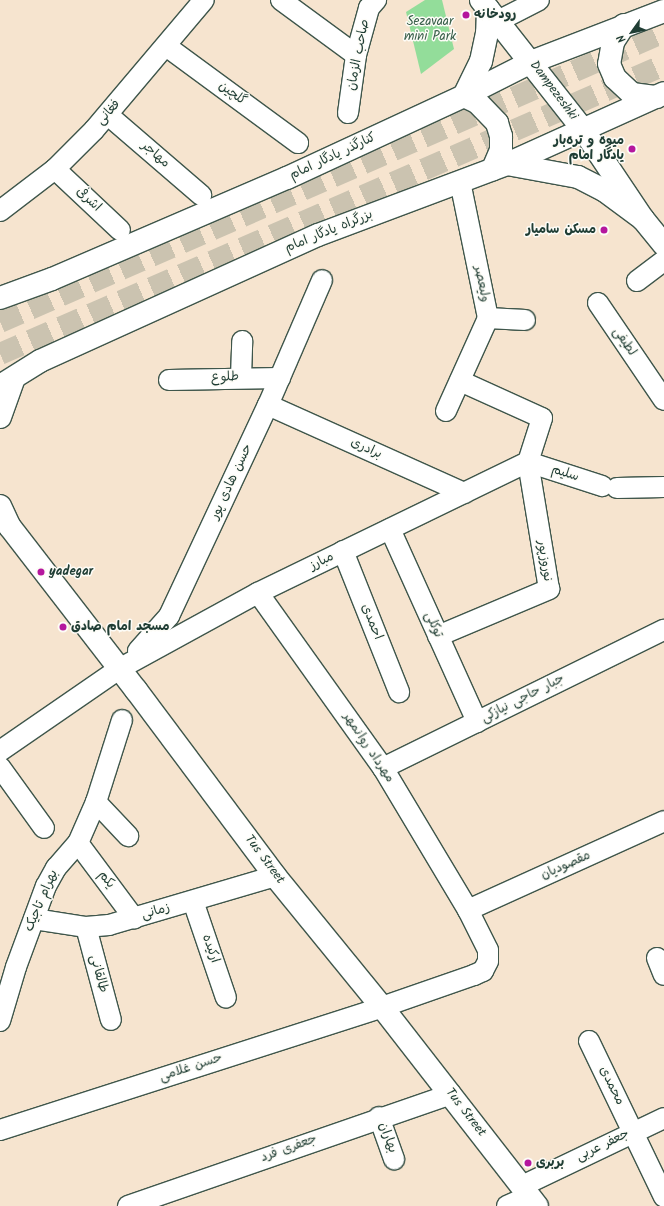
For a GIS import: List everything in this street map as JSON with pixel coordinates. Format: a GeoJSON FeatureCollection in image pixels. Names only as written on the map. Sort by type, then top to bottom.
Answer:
{"type":"FeatureCollection","features":[{"type":"Feature","properties":{"kind":"main road","name":"Dampezeshki"},"geometry":{"type":"LineString","coordinates":[[489,10],[584,131],[643,219],[664,244]]}},
{"type":"Feature","properties":{"kind":"main road"},"geometry":{"type":"LineString","coordinates":[[489,10],[487,33],[480,61],[474,80],[464,96],[477,102],[497,123],[501,136],[500,167],[578,177],[605,191],[643,219]]}},
{"type":"Feature","properties":{"kind":"main road","name":"کنارگذر یادگار امام"},"geometry":{"type":"LineString","coordinates":[[0,298],[52,279],[287,178],[464,96],[531,62],[624,25],[664,11]]}},
{"type":"Feature","properties":{"kind":"main road"},"geometry":{"type":"LineString","coordinates":[[624,25],[612,42],[609,64],[615,78],[632,94],[660,95]]}},
{"type":"Feature","properties":{"kind":"main road","name":"بزرگراه یادگار امام"},"geometry":{"type":"LineString","coordinates":[[5,381],[40,361],[318,234],[500,167],[584,131],[660,95]]}},
{"type":"Feature","properties":{"kind":"main road"},"geometry":{"type":"LineString","coordinates":[[0,417],[5,381]]}},
{"type":"Feature","properties":{"kind":"main road","name":"Tus Street"},"geometry":{"type":"LineString","coordinates":[[0,506],[5,526],[119,669],[275,876],[382,1007],[529,1196]]}},
{"type":"Feature","properties":{"kind":"street","name":"فغانی"},"geometry":{"type":"LineString","coordinates":[[0,211],[55,169],[108,115],[204,0]]}},
{"type":"Feature","properties":{"kind":"street"},"geometry":{"type":"LineString","coordinates":[[280,0],[356,55]]}},
{"type":"Feature","properties":{"kind":"street","name":"صاحب الزمان"},"geometry":{"type":"LineString","coordinates":[[348,113],[356,55],[365,20],[376,0]]}},
{"type":"Feature","properties":{"kind":"street"},"geometry":{"type":"LineString","coordinates":[[489,10],[539,0]]}},
{"type":"Feature","properties":{"kind":"street","name":"گلچین"},"geometry":{"type":"LineString","coordinates":[[166,46],[298,143]]}},
{"type":"Feature","properties":{"kind":"street","name":"مهاجر"},"geometry":{"type":"LineString","coordinates":[[108,115],[201,195]]}},
{"type":"Feature","properties":{"kind":"street","name":"اشرفی"},"geometry":{"type":"LineString","coordinates":[[55,169],[120,230]]}},
{"type":"Feature","properties":{"kind":"street","name":"ولیعصر"},"geometry":{"type":"LineString","coordinates":[[446,411],[488,318],[460,182]]}},
{"type":"Feature","properties":{"kind":"street"},"geometry":{"type":"LineString","coordinates":[[637,281],[664,261]]}},
{"type":"Feature","properties":{"kind":"street","name":"حسن هادی پور"},"geometry":{"type":"LineString","coordinates":[[119,669],[154,636],[169,616],[268,405],[322,280]]}},
{"type":"Feature","properties":{"kind":"street","name":"لطیفی"},"geometry":{"type":"LineString","coordinates":[[598,303],[657,375],[664,400]]}},
{"type":"Feature","properties":{"kind":"street"},"geometry":{"type":"LineString","coordinates":[[488,318],[525,320]]}},
{"type":"Feature","properties":{"kind":"street"},"geometry":{"type":"LineString","coordinates":[[240,377],[242,341]]}},
{"type":"Feature","properties":{"kind":"street","name":"طلوع"},"geometry":{"type":"LineString","coordinates":[[169,380],[240,377],[280,378]]}},
{"type":"Feature","properties":{"kind":"street"},"geometry":{"type":"LineString","coordinates":[[460,381],[542,418],[528,462]]}},
{"type":"Feature","properties":{"kind":"street","name":"برادری"},"geometry":{"type":"LineString","coordinates":[[268,405],[464,493]]}},
{"type":"Feature","properties":{"kind":"street","name":"سلیم"},"geometry":{"type":"LineString","coordinates":[[528,462],[610,487],[664,487]]}},
{"type":"Feature","properties":{"kind":"street","name":"مبارز"},"geometry":{"type":"LineString","coordinates":[[119,669],[258,593],[528,462]]}},
{"type":"Feature","properties":{"kind":"street","name":"نوروزپور"},"geometry":{"type":"LineString","coordinates":[[438,636],[549,590],[528,462]]}},
{"type":"Feature","properties":{"kind":"street","name":"توکلی"},"geometry":{"type":"LineString","coordinates":[[390,529],[477,722]]}},
{"type":"Feature","properties":{"kind":"street","name":"احمدی"},"geometry":{"type":"LineString","coordinates":[[343,552],[399,692]]}},
{"type":"Feature","properties":{"kind":"street","name":"مهرداد روانمهر"},"geometry":{"type":"LineString","coordinates":[[258,593],[383,768],[468,910],[488,950],[488,961],[483,971],[382,1007]]}},
{"type":"Feature","properties":{"kind":"street","name":"جبار حاجی نیازکی"},"geometry":{"type":"LineString","coordinates":[[383,768],[664,630]]}},
{"type":"Feature","properties":{"kind":"street"},"geometry":{"type":"LineString","coordinates":[[0,751],[119,669]]}},
{"type":"Feature","properties":{"kind":"street","name":"بهرام تاجیک"},"geometry":{"type":"LineString","coordinates":[[0,1021],[16,967],[34,919],[56,868],[78,843],[96,802],[122,720]]}},
{"type":"Feature","properties":{"kind":"street"},"geometry":{"type":"LineString","coordinates":[[0,767],[44,828]]}},
{"type":"Feature","properties":{"kind":"street"},"geometry":{"type":"LineString","coordinates":[[96,802],[128,836]]}},
{"type":"Feature","properties":{"kind":"street","name":"مقصودیان"},"geometry":{"type":"LineString","coordinates":[[468,910],[664,821]]}},
{"type":"Feature","properties":{"kind":"street","name":"یکم"},"geometry":{"type":"LineString","coordinates":[[78,843],[134,918]]}},
{"type":"Feature","properties":{"kind":"street","name":"زمانی"},"geometry":{"type":"LineString","coordinates":[[34,919],[86,927],[109,925],[275,876]]}},
{"type":"Feature","properties":{"kind":"street","name":"ارکیده"},"geometry":{"type":"LineString","coordinates":[[193,901],[226,998]]}},
{"type":"Feature","properties":{"kind":"street","name":"طالقانی"},"geometry":{"type":"LineString","coordinates":[[86,927],[111,1020]]}},
{"type":"Feature","properties":{"kind":"street","name":"حسن غلامی"},"geometry":{"type":"LineString","coordinates":[[0,1130],[382,1007]]}},
{"type":"Feature","properties":{"kind":"street","name":"محمدی"},"geometry":{"type":"LineString","coordinates":[[589,1041],[664,1197]]}},
{"type":"Feature","properties":{"kind":"street","name":"جعفری فرد"},"geometry":{"type":"LineString","coordinates":[[128,1206],[379,1117],[450,1094]]}},
{"type":"Feature","properties":{"kind":"street","name":"بهاران"},"geometry":{"type":"LineString","coordinates":[[379,1117],[394,1159]]}},
{"type":"Feature","properties":{"kind":"street","name":"جعفر عربی"},"geometry":{"type":"LineString","coordinates":[[507,1206],[529,1196],[634,1132],[664,1118]]}},
{"type":"Feature","properties":{"kind":"green space","name":"Sezavaar mini Park"},"geometry":{"type":"Polygon","coordinates":[[[425,0],[442,0],[454,49],[421,74],[406,12],[425,0]]]}},
{"type":"Feature","properties":{"kind":"tunnel"},"geometry":{"type":"LineString","coordinates":[[0,322],[664,32]]}},
{"type":"Feature","properties":{"kind":"tunnel"},"geometry":{"type":"LineString","coordinates":[[0,354],[664,65]]}},
{"type":"Feature","properties":{"kind":"place","name":"رودخانه"},"geometry":{"type":"Point","coordinates":[466,15]}},
{"type":"Feature","properties":{"kind":"place","name":"میوه و تره‌بار یادگار امام"},"geometry":{"type":"Point","coordinates":[632,149]}},
{"type":"Feature","properties":{"kind":"place","name":"مسکن سامیار"},"geometry":{"type":"Point","coordinates":[604,230]}},
{"type":"Feature","properties":{"kind":"place","name":"yadegar"},"geometry":{"type":"Point","coordinates":[41,572]}},
{"type":"Feature","properties":{"kind":"place","name":"مسجد امام صادق"},"geometry":{"type":"Point","coordinates":[63,627]}},
{"type":"Feature","properties":{"kind":"place","name":"بربری"},"geometry":{"type":"Point","coordinates":[528,1163]}}]}
